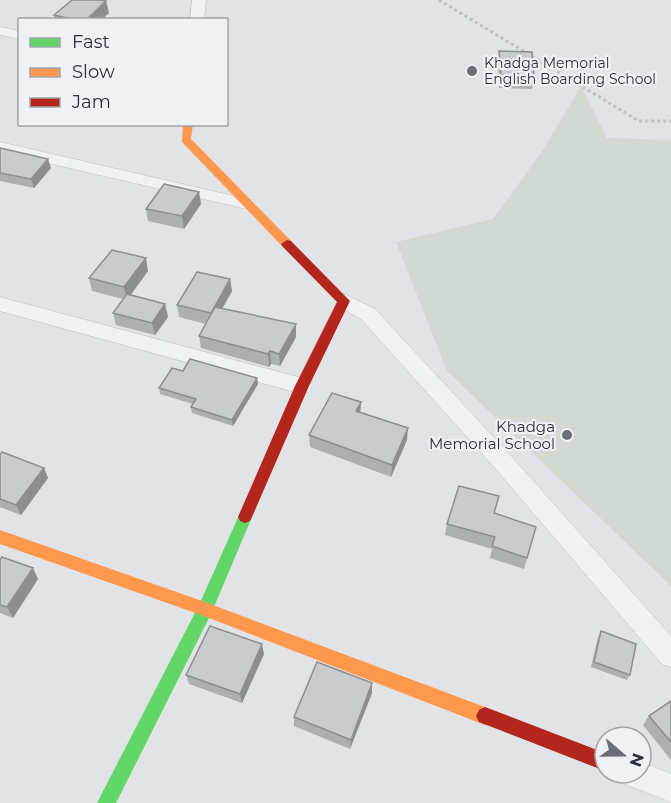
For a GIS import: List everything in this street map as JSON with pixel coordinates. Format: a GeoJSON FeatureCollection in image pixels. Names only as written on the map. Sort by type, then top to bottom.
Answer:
{"type":"FeatureCollection","features":[{"type":"Feature","properties":{"kind":"street"},"geometry":{"type":"LineString","coordinates":[[197,18],[199,0]]}},
{"type":"Feature","properties":{"kind":"street"},"geometry":{"type":"LineString","coordinates":[[0,30],[18,34]]}},
{"type":"Feature","properties":{"kind":"street"},"geometry":{"type":"LineString","coordinates":[[188,126],[186,140],[344,301],[368,314],[376,322],[503,462],[671,655]]}},
{"type":"Feature","properties":{"kind":"street"},"geometry":{"type":"LineString","coordinates":[[0,147],[247,204]]}},
{"type":"Feature","properties":{"kind":"street"},"geometry":{"type":"LineString","coordinates":[[106,803],[205,609],[302,386],[344,301]]}},
{"type":"Feature","properties":{"kind":"street"},"geometry":{"type":"LineString","coordinates":[[0,304],[302,386]]}},
{"type":"Feature","properties":{"kind":"street"},"geometry":{"type":"LineString","coordinates":[[0,537],[205,609],[593,757]]}},
{"type":"Feature","properties":{"kind":"street"},"geometry":{"type":"LineString","coordinates":[[653,781],[671,788]]}},
{"type":"Feature","properties":{"kind":"path"},"geometry":{"type":"LineString","coordinates":[[439,0],[639,121],[671,121]]}},
{"type":"Feature","properties":{"kind":"shaded area"},"geometry":{"type":"Polygon","coordinates":[[[581,86],[607,138],[671,140],[671,586],[447,371],[396,242],[493,219],[543,150],[581,86]]]}},
{"type":"Feature","properties":{"kind":"building"},"geometry":{"type":"Polygon","coordinates":[[[72,0],[106,1],[88,18],[67,18],[54,15],[72,0]]]}},
{"type":"Feature","properties":{"kind":"building"},"geometry":{"type":"Polygon","coordinates":[[[499,51],[532,52],[534,77],[501,76],[499,51]]]}},
{"type":"Feature","properties":{"kind":"building"},"geometry":{"type":"Polygon","coordinates":[[[0,148],[48,159],[31,179],[0,173],[0,148]]]}},
{"type":"Feature","properties":{"kind":"building"},"geometry":{"type":"Polygon","coordinates":[[[164,184],[199,192],[182,216],[146,209],[164,184]]]}},
{"type":"Feature","properties":{"kind":"building"},"geometry":{"type":"Polygon","coordinates":[[[112,250],[146,258],[124,287],[89,278],[112,250]]]}},
{"type":"Feature","properties":{"kind":"building"},"geometry":{"type":"Polygon","coordinates":[[[197,272],[230,279],[211,313],[177,305],[197,272]]]}},
{"type":"Feature","properties":{"kind":"building"},"geometry":{"type":"Polygon","coordinates":[[[127,294],[165,304],[152,323],[113,313],[127,294]]]}},
{"type":"Feature","properties":{"kind":"building"},"geometry":{"type":"Polygon","coordinates":[[[215,307],[296,324],[279,354],[270,351],[268,354],[199,336],[215,307]]]}},
{"type":"Feature","properties":{"kind":"building"},"geometry":{"type":"Polygon","coordinates":[[[190,359],[257,378],[232,420],[191,407],[196,399],[159,388],[172,368],[183,371],[190,359]]]}},
{"type":"Feature","properties":{"kind":"building"},"geometry":{"type":"Polygon","coordinates":[[[332,393],[361,402],[356,411],[408,428],[392,465],[309,435],[332,393]]]}},
{"type":"Feature","properties":{"kind":"building"},"geometry":{"type":"Polygon","coordinates":[[[2,452],[44,468],[16,505],[0,499],[0,455],[2,452]]]}},
{"type":"Feature","properties":{"kind":"building"},"geometry":{"type":"Polygon","coordinates":[[[459,486],[499,496],[494,513],[536,527],[527,558],[492,546],[495,537],[447,524],[459,486]]]}},
{"type":"Feature","properties":{"kind":"building"},"geometry":{"type":"Polygon","coordinates":[[[2,557],[33,568],[7,607],[0,605],[0,560],[2,557]]]}},
{"type":"Feature","properties":{"kind":"building"},"geometry":{"type":"Polygon","coordinates":[[[210,626],[262,644],[240,694],[186,675],[210,626]]]}},
{"type":"Feature","properties":{"kind":"building"},"geometry":{"type":"Polygon","coordinates":[[[601,631],[636,644],[630,675],[594,662],[601,631]]]}},
{"type":"Feature","properties":{"kind":"building"},"geometry":{"type":"Polygon","coordinates":[[[317,662],[372,683],[351,740],[294,717],[317,662]]]}},
{"type":"Feature","properties":{"kind":"building"},"geometry":{"type":"Polygon","coordinates":[[[671,701],[671,742],[649,716],[671,701]]]}},
{"type":"Feature","properties":{"kind":"traffic: fast"},"geometry":{"type":"LineString","coordinates":[[106,803],[205,609],[245,517]]}},
{"type":"Feature","properties":{"kind":"traffic: slow"},"geometry":{"type":"LineString","coordinates":[[188,126],[186,140],[287,244]]}},
{"type":"Feature","properties":{"kind":"traffic: slow"},"geometry":{"type":"LineString","coordinates":[[0,537],[205,609],[485,716]]}},
{"type":"Feature","properties":{"kind":"traffic: jam"},"geometry":{"type":"LineString","coordinates":[[245,517],[302,386],[344,301],[287,244]]}},
{"type":"Feature","properties":{"kind":"traffic: jam"},"geometry":{"type":"LineString","coordinates":[[485,716],[593,757]]}},
{"type":"Feature","properties":{"kind":"place","name":"Khadga Memorial English Boarding School"},"geometry":{"type":"Point","coordinates":[472,71]}},
{"type":"Feature","properties":{"kind":"place","name":"Khadga Memorial School"},"geometry":{"type":"Point","coordinates":[567,435]}}]}
